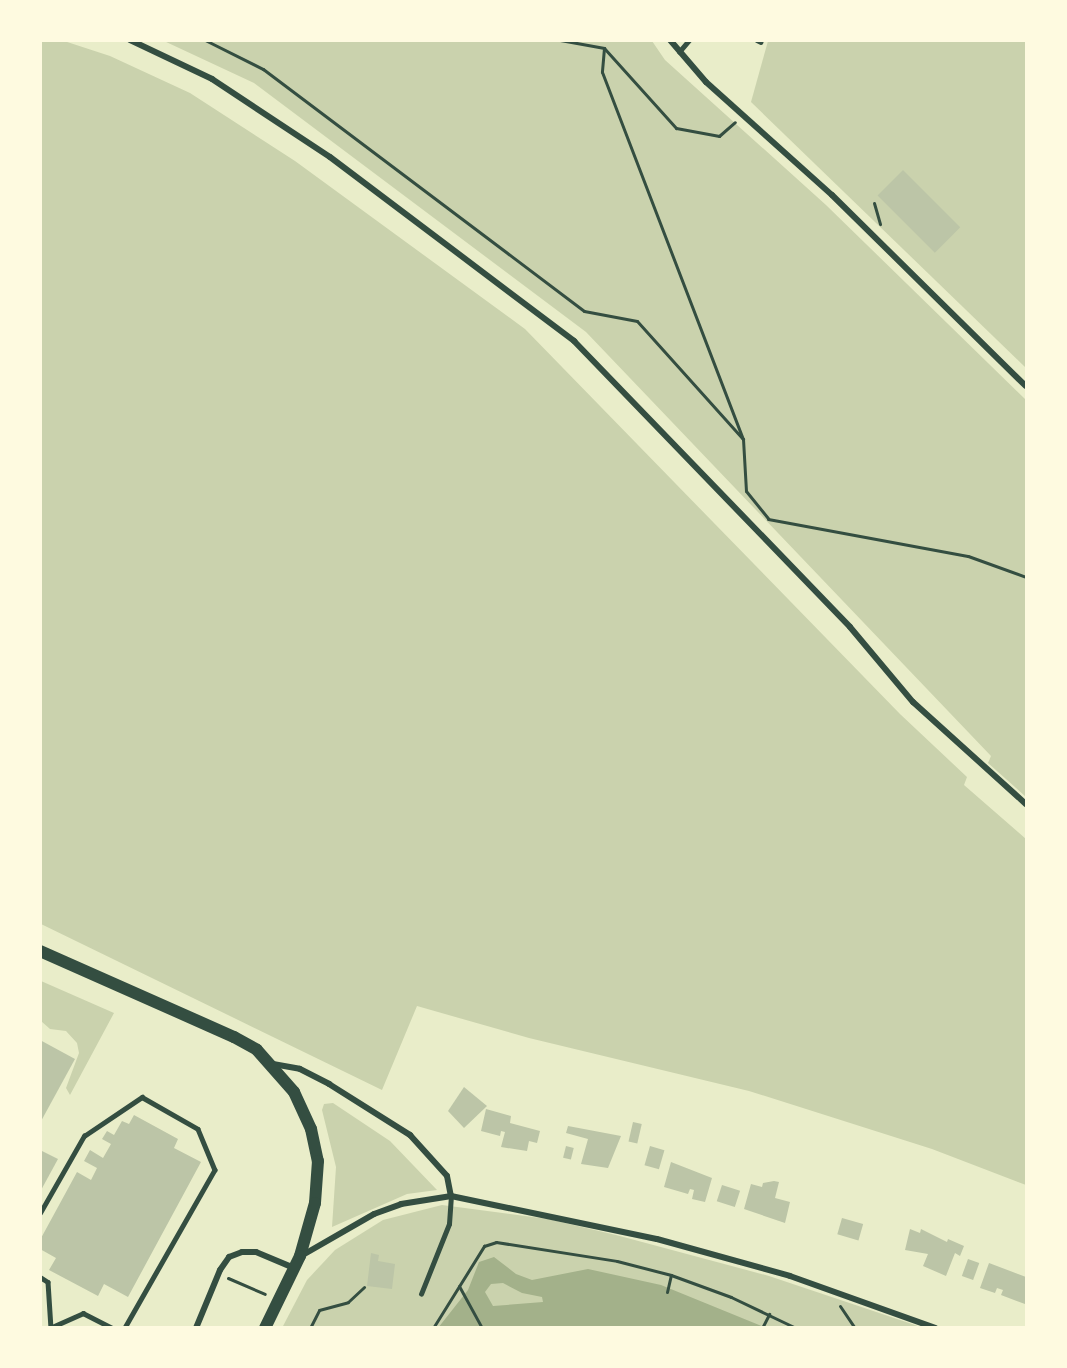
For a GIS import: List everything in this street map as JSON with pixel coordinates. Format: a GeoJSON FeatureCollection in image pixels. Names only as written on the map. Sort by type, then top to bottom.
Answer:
{"type":"FeatureCollection","features":[{"type":"Feature","properties":{"kind":"main road"},"geometry":{"type":"LineString","coordinates":[[40,951],[234,1037],[273,1064],[294,1092],[311,1129],[318,1161],[315,1203],[297,1262],[265,1328]]}},
{"type":"Feature","properties":{"kind":"street"},"geometry":{"type":"LineString","coordinates":[[130,40],[169,56],[249,102],[445,241],[556,327],[850,627],[913,702],[1026,804]]}},
{"type":"Feature","properties":{"kind":"street"},"geometry":{"type":"LineString","coordinates":[[670,40],[679,52],[743,115],[872,234],[1026,386]]}},
{"type":"Feature","properties":{"kind":"street"},"geometry":{"type":"LineString","coordinates":[[273,1064],[300,1070],[328,1084],[410,1135],[447,1176],[451,1196]]}},
{"type":"Feature","properties":{"kind":"street"},"geometry":{"type":"LineString","coordinates":[[196,1328],[220,1270],[229,1257],[242,1252],[256,1252],[297,1262],[374,1214],[401,1204],[451,1196],[657,1239],[833,1291],[934,1328]]}},
{"type":"Feature","properties":{"kind":"lane"},"geometry":{"type":"LineString","coordinates":[[679,52],[689,40]]}},
{"type":"Feature","properties":{"kind":"lane"},"geometry":{"type":"LineString","coordinates":[[40,1213],[84,1136],[142,1097],[198,1129],[214,1170],[125,1328]]}},
{"type":"Feature","properties":{"kind":"lane"},"geometry":{"type":"LineString","coordinates":[[421,1294],[449,1224],[451,1196]]}},
{"type":"Feature","properties":{"kind":"lane"},"geometry":{"type":"LineString","coordinates":[[40,1277],[48,1282],[51,1327],[83,1312],[112,1328]]}},
{"type":"Feature","properties":{"kind":"path"},"geometry":{"type":"LineString","coordinates":[[206,40],[263,69],[584,310],[637,321],[743,439]]}},
{"type":"Feature","properties":{"kind":"path"},"geometry":{"type":"LineString","coordinates":[[560,40],[604,48],[676,128],[719,136],[743,115]]}},
{"type":"Feature","properties":{"kind":"path"},"geometry":{"type":"LineString","coordinates":[[604,48],[602,72],[743,439],[746,491],[768,518],[968,556],[1026,577]]}},
{"type":"Feature","properties":{"kind":"path"},"geometry":{"type":"LineString","coordinates":[[872,234],[881,227],[874,203]]}},
{"type":"Feature","properties":{"kind":"path"},"geometry":{"type":"LineString","coordinates":[[755,530],[768,518]]}},
{"type":"Feature","properties":{"kind":"path"},"geometry":{"type":"LineString","coordinates":[[433,1328],[484,1246],[493,1242],[617,1261],[671,1275],[770,1314],[794,1327]]}},
{"type":"Feature","properties":{"kind":"path"},"geometry":{"type":"LineString","coordinates":[[667,1292],[671,1275]]}},
{"type":"Feature","properties":{"kind":"path"},"geometry":{"type":"LineString","coordinates":[[223,1276],[265,1294]]}},
{"type":"Feature","properties":{"kind":"path"},"geometry":{"type":"LineString","coordinates":[[459,1286],[482,1328]]}},
{"type":"Feature","properties":{"kind":"path"},"geometry":{"type":"LineString","coordinates":[[310,1328],[319,1310],[348,1302],[364,1287]]}},
{"type":"Feature","properties":{"kind":"path"},"geometry":{"type":"LineString","coordinates":[[833,1291],[855,1328]]}},
{"type":"Feature","properties":{"kind":"path"},"geometry":{"type":"LineString","coordinates":[[762,1328],[770,1314]]}},
{"type":"Feature","properties":{"kind":"shaded area"},"geometry":{"type":"Polygon","coordinates":[[[61,40],[110,56],[190,93],[295,161],[525,329],[900,714],[967,777],[964,785],[1026,839],[1026,1185],[932,1149],[749,1091],[529,1038],[417,1006],[382,1090],[41,924],[40,41],[61,40]]]}},
{"type":"Feature","properties":{"kind":"shaded area"},"geometry":{"type":"Polygon","coordinates":[[[164,41],[652,41],[665,60],[826,205],[1026,400],[1026,797],[988,763],[991,756],[586,332],[254,83],[164,41]]]}},
{"type":"Feature","properties":{"kind":"shaded area"},"geometry":{"type":"Polygon","coordinates":[[[768,41],[1026,41],[1026,368],[751,102],[768,41]]]}},
{"type":"Feature","properties":{"kind":"shaded area"},"geometry":{"type":"Polygon","coordinates":[[[41,981],[114,1013],[70,1095],[66,1088],[79,1053],[77,1043],[66,1031],[50,1029],[41,1021],[41,981]]]}},
{"type":"Feature","properties":{"kind":"shaded area"},"geometry":{"type":"Polygon","coordinates":[[[333,1103],[390,1141],[437,1190],[407,1194],[332,1227],[336,1167],[322,1110],[324,1104],[333,1103]]]}},
{"type":"Feature","properties":{"kind":"shaded area"},"geometry":{"type":"Polygon","coordinates":[[[442,1205],[548,1219],[616,1235],[769,1276],[921,1327],[282,1328],[307,1280],[335,1250],[383,1220],[442,1205]]]}},
{"type":"Feature","properties":{"kind":"shaded area"},"geometry":{"type":"Polygon","coordinates":[[[494,1257],[516,1274],[532,1280],[588,1269],[661,1285],[764,1327],[438,1328],[468,1290],[479,1262],[494,1257]],[[503,1283],[491,1284],[485,1292],[493,1306],[543,1302],[542,1297],[522,1293],[503,1283]]]}},
{"type":"Feature","properties":{"kind":"building"},"geometry":{"type":"Polygon","coordinates":[[[903,170],[960,227],[935,253],[878,195],[903,170]]]}},
{"type":"Feature","properties":{"kind":"building"},"geometry":{"type":"Polygon","coordinates":[[[40,1040],[75,1059],[40,1123],[40,1040]]]}},
{"type":"Feature","properties":{"kind":"building"},"geometry":{"type":"Polygon","coordinates":[[[464,1087],[487,1106],[464,1128],[448,1111],[464,1087]]]}},
{"type":"Feature","properties":{"kind":"building"},"geometry":{"type":"Polygon","coordinates":[[[486,1109],[511,1116],[510,1123],[540,1131],[537,1143],[529,1141],[527,1151],[501,1147],[505,1132],[501,1131],[500,1136],[481,1131],[486,1109]]]}},
{"type":"Feature","properties":{"kind":"building"},"geometry":{"type":"Polygon","coordinates":[[[134,1115],[178,1139],[174,1148],[201,1162],[128,1297],[104,1284],[98,1296],[49,1270],[56,1258],[40,1249],[40,1240],[77,1172],[91,1180],[97,1168],[84,1161],[90,1150],[103,1158],[111,1144],[102,1139],[107,1131],[114,1135],[122,1121],[129,1124],[134,1115]]]}},
{"type":"Feature","properties":{"kind":"building"},"geometry":{"type":"Polygon","coordinates":[[[633,1122],[642,1124],[637,1144],[629,1141],[633,1122]]]}},
{"type":"Feature","properties":{"kind":"building"},"geometry":{"type":"Polygon","coordinates":[[[568,1126],[621,1136],[608,1168],[581,1164],[588,1139],[566,1133],[568,1126]]]}},
{"type":"Feature","properties":{"kind":"building"},"geometry":{"type":"Polygon","coordinates":[[[566,1146],[574,1148],[571,1160],[563,1158],[566,1146]]]}},
{"type":"Feature","properties":{"kind":"building"},"geometry":{"type":"Polygon","coordinates":[[[650,1146],[664,1150],[659,1169],[644,1165],[650,1146]]]}},
{"type":"Feature","properties":{"kind":"building"},"geometry":{"type":"Polygon","coordinates":[[[40,1150],[58,1159],[40,1192],[40,1150]]]}},
{"type":"Feature","properties":{"kind":"building"},"geometry":{"type":"Polygon","coordinates":[[[671,1162],[712,1178],[705,1202],[692,1199],[694,1190],[690,1189],[688,1194],[664,1187],[671,1162]]]}},
{"type":"Feature","properties":{"kind":"building"},"geometry":{"type":"Polygon","coordinates":[[[779,1182],[775,1198],[790,1202],[785,1223],[744,1209],[751,1184],[762,1187],[763,1183],[779,1182]]]}},
{"type":"Feature","properties":{"kind":"building"},"geometry":{"type":"Polygon","coordinates":[[[722,1185],[740,1191],[735,1207],[717,1201],[722,1185]]]}},
{"type":"Feature","properties":{"kind":"building"},"geometry":{"type":"Polygon","coordinates":[[[842,1218],[863,1224],[858,1240],[837,1234],[842,1218]]]}},
{"type":"Feature","properties":{"kind":"building"},"geometry":{"type":"Polygon","coordinates":[[[910,1229],[920,1233],[921,1229],[947,1242],[948,1239],[964,1246],[960,1256],[955,1253],[946,1276],[923,1266],[928,1254],[905,1250],[910,1229]]]}},
{"type":"Feature","properties":{"kind":"building"},"geometry":{"type":"Polygon","coordinates":[[[371,1253],[379,1255],[378,1261],[395,1264],[392,1289],[367,1286],[371,1253]]]}},
{"type":"Feature","properties":{"kind":"building"},"geometry":{"type":"Polygon","coordinates":[[[968,1259],[979,1263],[973,1280],[962,1276],[968,1259]]]}},
{"type":"Feature","properties":{"kind":"building"},"geometry":{"type":"Polygon","coordinates":[[[989,1263],[1026,1277],[1025,1304],[1001,1295],[1003,1290],[997,1288],[995,1293],[980,1288],[989,1263]]]}}]}
